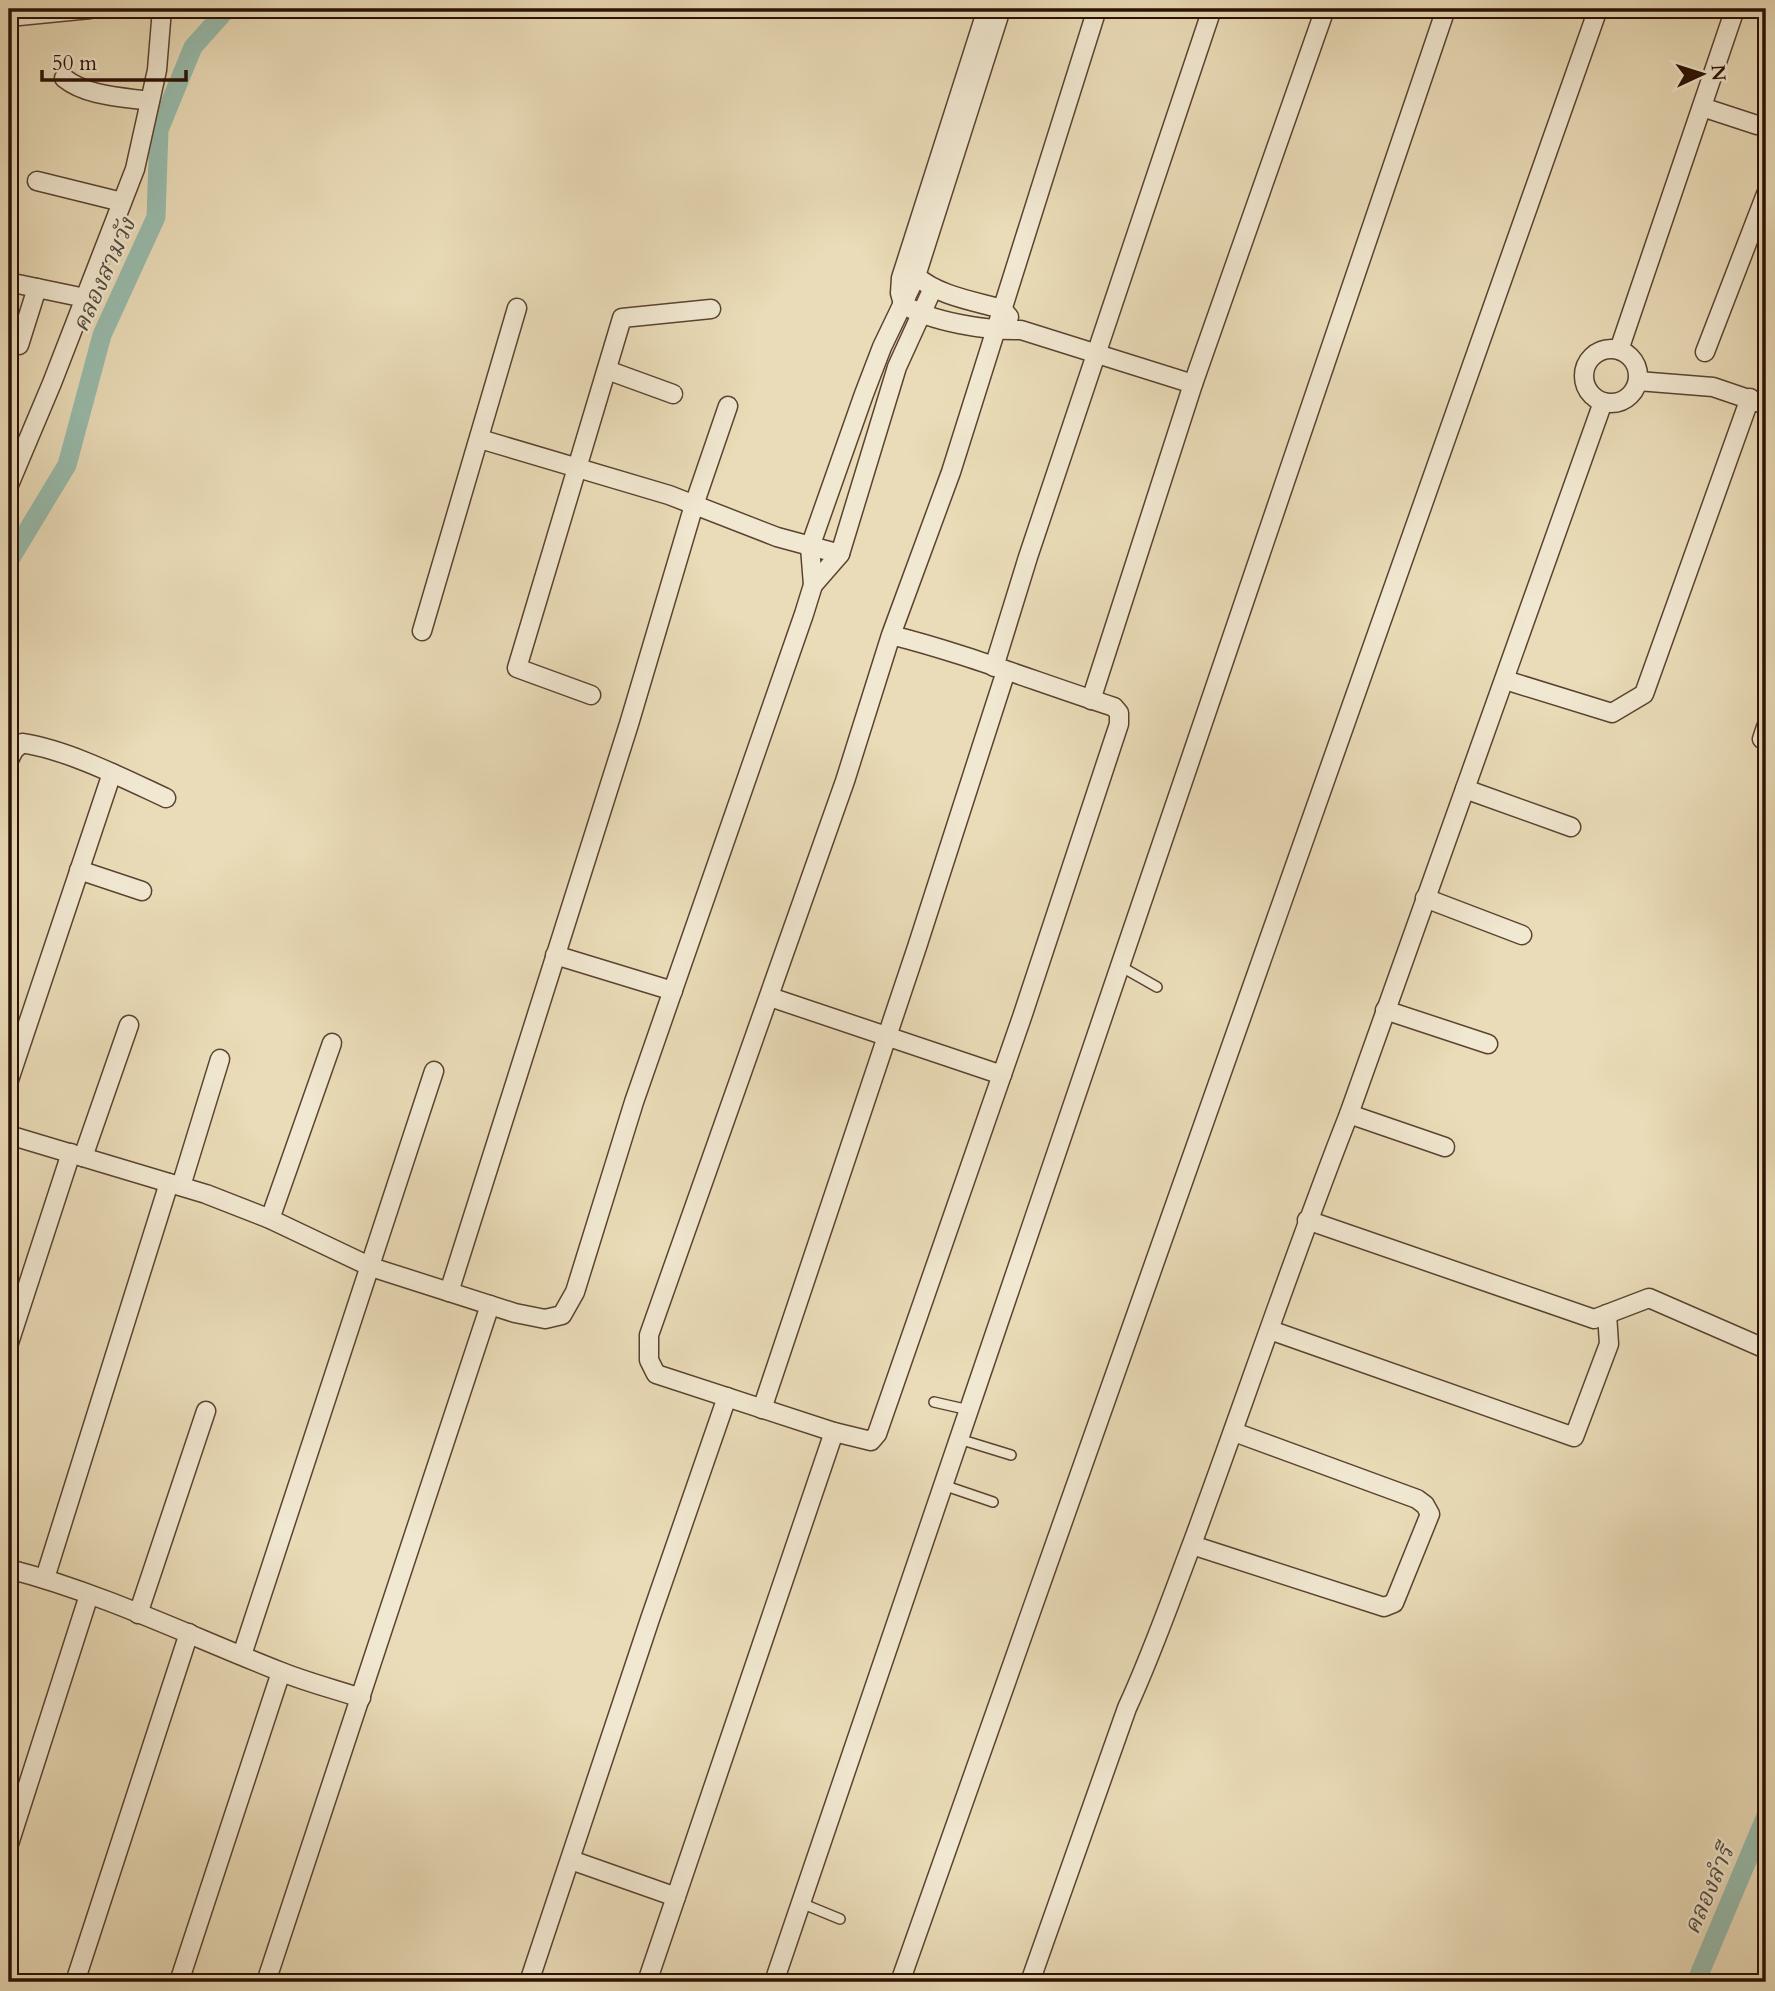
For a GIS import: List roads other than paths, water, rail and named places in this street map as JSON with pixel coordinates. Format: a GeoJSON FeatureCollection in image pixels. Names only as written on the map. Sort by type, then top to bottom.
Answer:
{"type":"FeatureCollection","features":[{"type":"Feature","properties":{"kind":"street"},"geometry":{"type":"LineString","coordinates":[[9,17],[90,9]]}},
{"type":"Feature","properties":{"kind":"street"},"geometry":{"type":"LineString","coordinates":[[9,485],[135,169],[157,69],[162,9]]}},
{"type":"Feature","properties":{"kind":"street"},"geometry":{"type":"LineString","coordinates":[[987,9],[901,278],[900,293],[903,304],[920,313],[996,331],[1021,330],[1193,384]]}},
{"type":"Feature","properties":{"kind":"street"},"geometry":{"type":"LineString","coordinates":[[813,585],[810,547],[876,363],[916,276],[1001,9]]}},
{"type":"Feature","properties":{"kind":"street"},"geometry":{"type":"LineString","coordinates":[[891,635],[1114,707],[1119,713],[1119,724],[1002,1075],[877,1434],[871,1441],[834,1432],[656,1374],[649,1360],[649,1335],[841,793],[891,635],[951,472],[1097,9]]}},
{"type":"Feature","properties":{"kind":"street"},"geometry":{"type":"LineString","coordinates":[[762,1409],[887,1035],[1096,353],[1212,9]]}},
{"type":"Feature","properties":{"kind":"street"},"geometry":{"type":"LineString","coordinates":[[1091,700],[1193,384],[1325,9]]}},
{"type":"Feature","properties":{"kind":"street"},"geometry":{"type":"LineString","coordinates":[[774,1982],[1446,9]]}},
{"type":"Feature","properties":{"kind":"street"},"geometry":{"type":"LineString","coordinates":[[900,1982],[1598,9]]}},
{"type":"Feature","properties":{"kind":"street"},"geometry":{"type":"LineString","coordinates":[[1619,350],[1735,9]]}},
{"type":"Feature","properties":{"kind":"street"},"geometry":{"type":"LineString","coordinates":[[64,78],[73,85],[104,94],[150,101]]}},
{"type":"Feature","properties":{"kind":"street"},"geometry":{"type":"LineString","coordinates":[[1702,107],[1763,128]]}},
{"type":"Feature","properties":{"kind":"street"},"geometry":{"type":"LineString","coordinates":[[37,181],[122,202]]}},
{"type":"Feature","properties":{"kind":"street"},"geometry":{"type":"LineString","coordinates":[[1705,352],[1766,194]]}},
{"type":"Feature","properties":{"kind":"street"},"geometry":{"type":"LineString","coordinates":[[916,276],[933,288],[1002,309],[1021,330]]}},
{"type":"Feature","properties":{"kind":"street"},"geometry":{"type":"LineString","coordinates":[[13,283],[85,298]]}},
{"type":"Feature","properties":{"kind":"street"},"geometry":{"type":"LineString","coordinates":[[19,345],[37,288]]}},
{"type":"Feature","properties":{"kind":"street"},"geometry":{"type":"LineString","coordinates":[[9,1135],[175,1184],[270,1219],[371,1267],[545,1319],[562,1315],[575,1292],[634,1102],[745,788],[813,585],[840,554],[897,367],[933,288]]}},
{"type":"Feature","properties":{"kind":"street"},"geometry":{"type":"LineString","coordinates":[[422,631],[517,308]]}},
{"type":"Feature","properties":{"kind":"street"},"geometry":{"type":"LineString","coordinates":[[591,695],[517,668],[622,318],[711,309]]}},
{"type":"Feature","properties":{"kind":"street"},"geometry":{"type":"LineString","coordinates":[[1607,349],[1619,350],[1634,362],[1638,381],[1633,392],[1625,399],[1614,403],[1602,402],[1592,395],[1586,385],[1584,373],[1588,362],[1596,353],[1607,349]]}},
{"type":"Feature","properties":{"kind":"street"},"geometry":{"type":"LineString","coordinates":[[876,363],[897,367]]}},
{"type":"Feature","properties":{"kind":"street"},"geometry":{"type":"LineString","coordinates":[[607,370],[673,394]]}},
{"type":"Feature","properties":{"kind":"street"},"geometry":{"type":"LineString","coordinates":[[1505,680],[1612,713],[1644,694],[1758,401],[1713,387],[1638,381]]}},
{"type":"Feature","properties":{"kind":"street"},"geometry":{"type":"LineString","coordinates":[[1030,1982],[1127,1708],[1147,1665],[1234,1432],[1307,1220],[1349,1114],[1602,402]]}},
{"type":"Feature","properties":{"kind":"street"},"geometry":{"type":"LineString","coordinates":[[449,1292],[629,724],[694,505],[728,406]]}},
{"type":"Feature","properties":{"kind":"street"},"geometry":{"type":"LineString","coordinates":[[480,439],[669,495],[777,537],[840,554]]}},
{"type":"Feature","properties":{"kind":"street"},"geometry":{"type":"LineString","coordinates":[[9,760],[14,750],[22,743],[37,746],[112,773],[166,798]]}},
{"type":"Feature","properties":{"kind":"street"},"geometry":{"type":"LineString","coordinates":[[9,1080],[112,773]]}},
{"type":"Feature","properties":{"kind":"street"},"geometry":{"type":"LineString","coordinates":[[1465,789],[1571,827]]}},
{"type":"Feature","properties":{"kind":"street"},"geometry":{"type":"LineString","coordinates":[[79,870],[142,891]]}},
{"type":"Feature","properties":{"kind":"street"},"geometry":{"type":"LineString","coordinates":[[1425,898],[1522,935]]}},
{"type":"Feature","properties":{"kind":"street"},"geometry":{"type":"LineString","coordinates":[[555,956],[673,991]]}},
{"type":"Feature","properties":{"kind":"street"},"geometry":{"type":"LineString","coordinates":[[770,997],[1002,1075]]}},
{"type":"Feature","properties":{"kind":"street"},"geometry":{"type":"LineString","coordinates":[[1385,1010],[1488,1044]]}},
{"type":"Feature","properties":{"kind":"street"},"geometry":{"type":"LineString","coordinates":[[9,1343],[77,1155],[129,1025]]}},
{"type":"Feature","properties":{"kind":"street"},"geometry":{"type":"LineString","coordinates":[[270,1219],[332,1043]]}},
{"type":"Feature","properties":{"kind":"street"},"geometry":{"type":"LineString","coordinates":[[45,1578],[175,1184],[220,1059]]}},
{"type":"Feature","properties":{"kind":"street"},"geometry":{"type":"LineString","coordinates":[[242,1655],[434,1071]]}},
{"type":"Feature","properties":{"kind":"street"},"geometry":{"type":"LineString","coordinates":[[1349,1114],[1444,1147]]}},
{"type":"Feature","properties":{"kind":"street"},"geometry":{"type":"LineString","coordinates":[[1307,1220],[1594,1319],[1649,1298],[1766,1349]]}},
{"type":"Feature","properties":{"kind":"street"},"geometry":{"type":"LineString","coordinates":[[266,1982],[491,1305]]}},
{"type":"Feature","properties":{"kind":"street"},"geometry":{"type":"LineString","coordinates":[[1270,1330],[1574,1437],[1609,1344],[1607,1314]]}},
{"type":"Feature","properties":{"kind":"street"},"geometry":{"type":"LineString","coordinates":[[529,1982],[727,1397]]}},
{"type":"Feature","properties":{"kind":"street"},"geometry":{"type":"LineString","coordinates":[[138,1614],[206,1411]]}},
{"type":"Feature","properties":{"kind":"street"},"geometry":{"type":"LineString","coordinates":[[647,1982],[834,1432]]}},
{"type":"Feature","properties":{"kind":"street"},"geometry":{"type":"LineString","coordinates":[[1192,1545],[1384,1607],[1394,1603],[1425,1528],[1430,1514],[1425,1505],[1417,1499],[1234,1432]]}},
{"type":"Feature","properties":{"kind":"street"},"geometry":{"type":"LineString","coordinates":[[9,1569],[45,1578],[189,1633],[281,1672],[361,1698]]}},
{"type":"Feature","properties":{"kind":"street"},"geometry":{"type":"LineString","coordinates":[[9,1844],[89,1595]]}},
{"type":"Feature","properties":{"kind":"street"},"geometry":{"type":"LineString","coordinates":[[75,1982],[189,1633]]}},
{"type":"Feature","properties":{"kind":"street"},"geometry":{"type":"LineString","coordinates":[[179,1982],[281,1672]]}},
{"type":"Feature","properties":{"kind":"street"},"geometry":{"type":"LineString","coordinates":[[571,1860],[676,1897]]}},
{"type":"Feature","properties":{"kind":"lane"},"geometry":{"type":"LineString","coordinates":[[1120,966],[1157,987]]}},
{"type":"Feature","properties":{"kind":"lane"},"geometry":{"type":"LineString","coordinates":[[934,1402],[969,1410]]}},
{"type":"Feature","properties":{"kind":"lane"},"geometry":{"type":"LineString","coordinates":[[958,1439],[1011,1455]]}},
{"type":"Feature","properties":{"kind":"lane"},"geometry":{"type":"LineString","coordinates":[[943,1485],[993,1502]]}},
{"type":"Feature","properties":{"kind":"lane"},"geometry":{"type":"LineString","coordinates":[[801,1903],[840,1919]]}},
{"type":"Feature","properties":{"kind":"waterway","name":"คลองสามวัง"},"geometry":{"type":"LineString","coordinates":[[9,561],[67,465],[102,335],[156,217],[159,130],[193,47],[227,9]]}},
{"type":"Feature","properties":{"kind":"waterway","name":"คลองลำรี"},"geometry":{"type":"LineString","coordinates":[[1696,1982],[1766,1816]]}}]}
